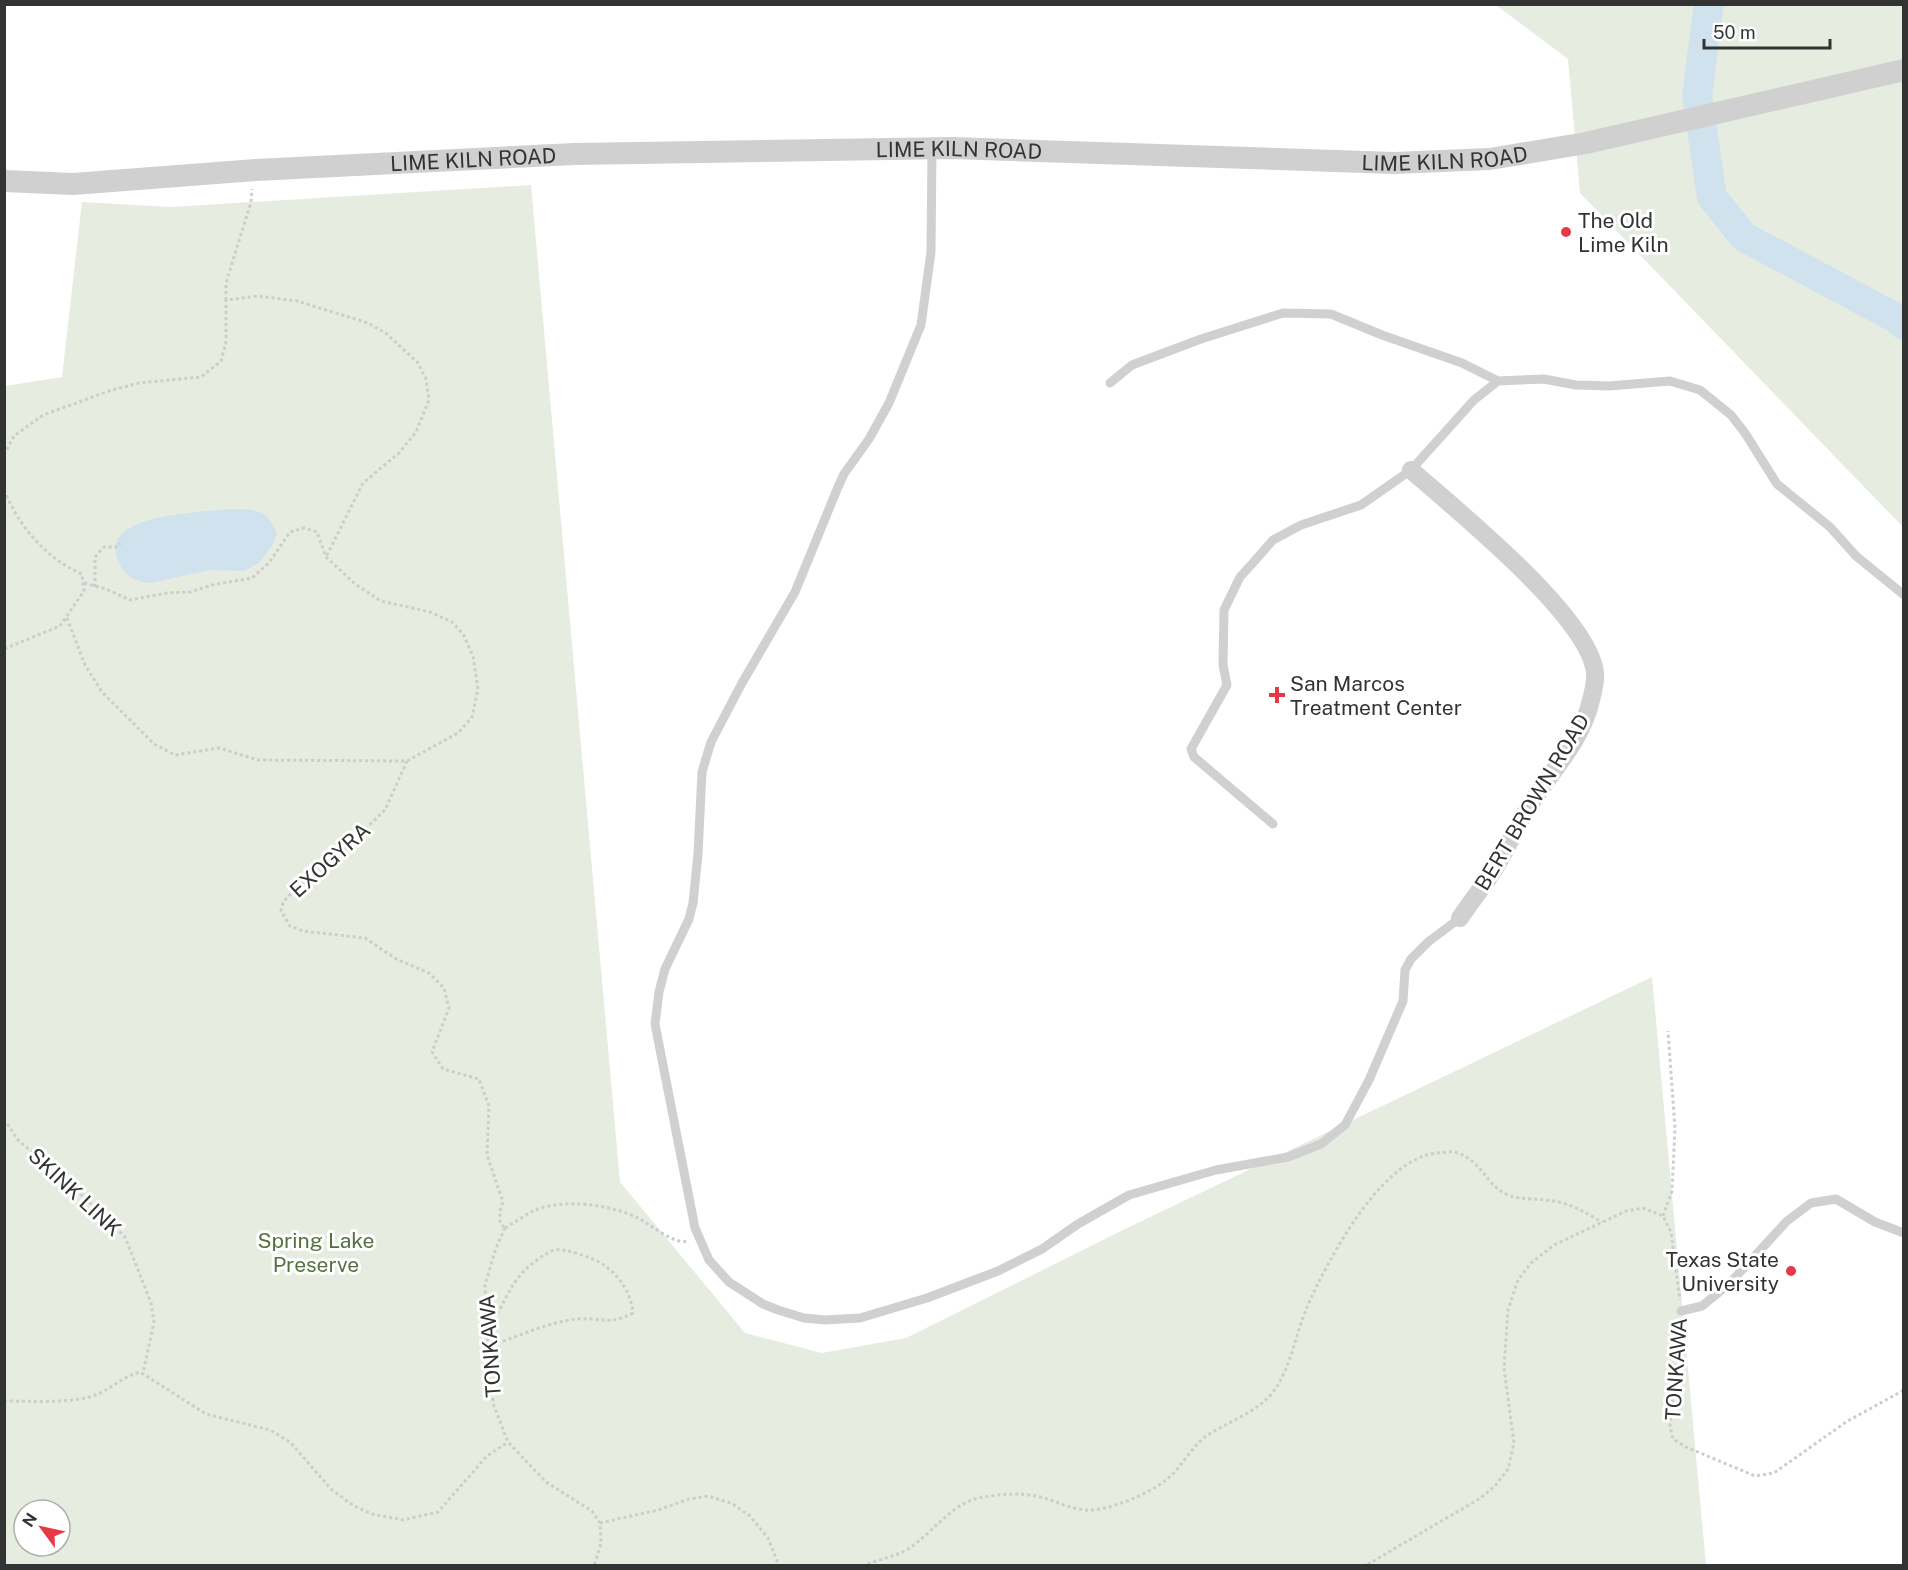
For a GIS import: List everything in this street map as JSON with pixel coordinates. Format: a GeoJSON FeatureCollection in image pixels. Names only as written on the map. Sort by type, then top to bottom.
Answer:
{"type":"FeatureCollection","features":[{"type":"Feature","properties":{"kind":"street","name":"LIME KILN ROAD"},"geometry":{"type":"LineString","coordinates":[[4,181],[73,184],[256,170],[574,154],[932,148],[1394,163],[1490,159],[1586,143],[1904,70]]}},
{"type":"Feature","properties":{"kind":"street","name":"BERT BROWN ROAD"},"geometry":{"type":"LineString","coordinates":[[1411,470],[1498,547],[1547,595],[1578,635],[1591,657],[1595,675],[1590,712],[1574,741],[1530,805],[1492,872],[1460,918]]}},
{"type":"Feature","properties":{"kind":"lane"},"geometry":{"type":"LineString","coordinates":[[932,148],[929,277],[925,310],[917,337],[889,403],[869,439],[844,474],[795,592],[732,701],[706,755],[702,772],[693,903],[689,919],[665,969],[655,1024],[687,1191],[698,1236],[709,1260],[729,1282],[763,1304],[804,1318],[825,1320],[861,1318],[927,1298],[998,1271],[1042,1249],[1078,1224],[1129,1196],[1216,1170],[1304,1152],[1320,1144],[1345,1125],[1391,1031],[1403,1000],[1405,970],[1411,958],[1460,918]]}},
{"type":"Feature","properties":{"kind":"lane"},"geometry":{"type":"LineString","coordinates":[[1110,383],[1132,365],[1201,339],[1284,313],[1331,314],[1382,335],[1462,363],[1498,381],[1544,379],[1576,385],[1609,386],[1670,381],[1700,390],[1731,415],[1777,484],[1830,527],[1856,556],[1904,595]]}},
{"type":"Feature","properties":{"kind":"lane"},"geometry":{"type":"LineString","coordinates":[[1273,824],[1194,757],[1191,749],[1227,686],[1223,665],[1224,610],[1240,577],[1273,540],[1300,525],[1361,505],[1411,470],[1474,400],[1498,381]]}},
{"type":"Feature","properties":{"kind":"lane"},"geometry":{"type":"LineString","coordinates":[[1681,1311],[1702,1306],[1729,1284],[1787,1221],[1811,1203],[1836,1199],[1875,1222],[1904,1233]]}},
{"type":"Feature","properties":{"kind":"path"},"geometry":{"type":"LineString","coordinates":[[4,455],[14,436],[43,415],[109,391],[139,383],[201,377],[220,361],[226,342],[226,283],[251,202],[256,170]]}},
{"type":"Feature","properties":{"kind":"path"},"geometry":{"type":"LineString","coordinates":[[226,300],[258,296],[297,301],[368,322],[387,334],[417,363],[426,379],[429,400],[416,432],[399,453],[363,483],[326,557]]}},
{"type":"Feature","properties":{"kind":"path"},"geometry":{"type":"LineString","coordinates":[[4,490],[14,514],[35,540],[70,569],[82,574],[84,584],[84,591],[60,626],[4,649]]}},
{"type":"Feature","properties":{"kind":"path"},"geometry":{"type":"LineString","coordinates":[[66,618],[85,665],[102,692],[154,744],[175,754],[219,748],[258,760],[407,761],[458,733],[472,717],[478,689],[473,656],[463,634],[452,622],[430,612],[381,601],[355,584],[326,557],[317,532],[304,528],[291,532],[269,563],[252,578],[212,585],[190,592],[167,593],[130,600],[106,589],[84,584]]}},
{"type":"Feature","properties":{"kind":"path"},"geometry":{"type":"LineString","coordinates":[[95,587],[95,557],[104,547],[118,547],[120,543]]}},
{"type":"Feature","properties":{"kind":"path","name":"EXOGYRA"},"geometry":{"type":"LineString","coordinates":[[407,761],[385,810],[335,858],[298,886],[283,902],[280,911],[290,926],[303,931],[364,938],[396,958],[429,973],[444,988],[449,1008],[432,1052],[443,1068],[479,1079],[489,1106],[487,1155],[503,1202],[500,1223],[505,1228]]}},
{"type":"Feature","properties":{"kind":"path"},"geometry":{"type":"LineString","coordinates":[[1362,1566],[1479,1498],[1495,1486],[1508,1469],[1514,1443],[1504,1368],[1508,1310],[1518,1280],[1531,1263],[1554,1245],[1626,1211],[1643,1208],[1663,1216],[1672,1191],[1675,1128],[1668,1031]]}},
{"type":"Feature","properties":{"kind":"path","name":"SKINK LINK"},"geometry":{"type":"LineString","coordinates":[[4,1119],[18,1140],[67,1181],[124,1237],[151,1303],[154,1322],[142,1373]]}},
{"type":"Feature","properties":{"kind":"path"},"geometry":{"type":"LineString","coordinates":[[862,1566],[907,1550],[952,1511],[978,1498],[1015,1493],[1042,1497],[1074,1508],[1088,1510],[1107,1507],[1148,1491],[1167,1480],[1203,1438],[1260,1404],[1275,1388],[1290,1359],[1307,1308],[1345,1233],[1390,1177],[1404,1166],[1425,1155],[1453,1151],[1475,1161],[1491,1183],[1508,1195],[1558,1202],[1580,1209],[1602,1222]]}},
{"type":"Feature","properties":{"kind":"path"},"geometry":{"type":"LineString","coordinates":[[505,1228],[535,1210],[565,1203],[603,1207],[636,1217],[675,1240],[683,1242],[698,1236]]}},
{"type":"Feature","properties":{"kind":"path","name":"TONKAWA"},"geometry":{"type":"LineString","coordinates":[[1663,1216],[1671,1232],[1681,1311],[1671,1426],[1673,1438],[1686,1448],[1755,1476],[1774,1473],[1846,1422],[1904,1390]]}},
{"type":"Feature","properties":{"kind":"path","name":"TONKAWA"},"geometry":{"type":"LineString","coordinates":[[505,1228],[496,1248],[485,1285],[487,1347],[494,1406],[508,1442],[546,1482],[592,1511],[600,1523]]}},
{"type":"Feature","properties":{"kind":"path"},"geometry":{"type":"LineString","coordinates":[[486,1328],[495,1320],[518,1278],[531,1265],[555,1250],[579,1253],[600,1263],[619,1278],[631,1300],[633,1313],[618,1321],[578,1319],[545,1326],[487,1347]]}},
{"type":"Feature","properties":{"kind":"path"},"geometry":{"type":"LineString","coordinates":[[4,1401],[64,1401],[98,1395],[124,1377],[140,1372],[206,1414],[270,1430],[290,1442],[332,1490],[354,1506],[372,1514],[403,1520],[438,1512],[487,1456],[508,1442]]}},
{"type":"Feature","properties":{"kind":"path"},"geometry":{"type":"LineString","coordinates":[[594,1566],[601,1543],[600,1523],[708,1496],[731,1503],[750,1516],[768,1538],[779,1566]]}},
{"type":"Feature","properties":{"kind":"green space"},"geometry":{"type":"Polygon","coordinates":[[[1496,5],[1903,5],[1903,527],[1580,193],[1568,59],[1496,5]]]}},
{"type":"Feature","properties":{"kind":"green space","name":"Spring Lake Preserve"},"geometry":{"type":"Polygon","coordinates":[[[531,185],[620,1182],[745,1333],[822,1353],[906,1338],[1123,1230],[1652,977],[1706,1565],[5,1566],[5,386],[62,377],[82,202],[170,207],[531,185]]]}},
{"type":"Feature","properties":{"kind":"water"},"geometry":{"type":"Polygon","coordinates":[[[229,509],[253,510],[264,514],[277,534],[259,563],[244,571],[210,570],[151,583],[132,578],[120,565],[115,548],[121,535],[135,525],[175,515],[229,509]]]}},
{"type":"Feature","properties":{"kind":"waterway"},"geometry":{"type":"LineString","coordinates":[[1709,4],[1697,95],[1712,197],[1744,237],[1896,318],[1904,325]]}},
{"type":"Feature","properties":{"kind":"place","name":"The Old Lime Kiln"},"geometry":{"type":"Point","coordinates":[1566,232]}},
{"type":"Feature","properties":{"kind":"place","name":"San Marcos Treatment Center"},"geometry":{"type":"Point","coordinates":[1277,695]}},
{"type":"Feature","properties":{"kind":"place","name":"Texas State University"},"geometry":{"type":"Point","coordinates":[1791,1271]}}]}
